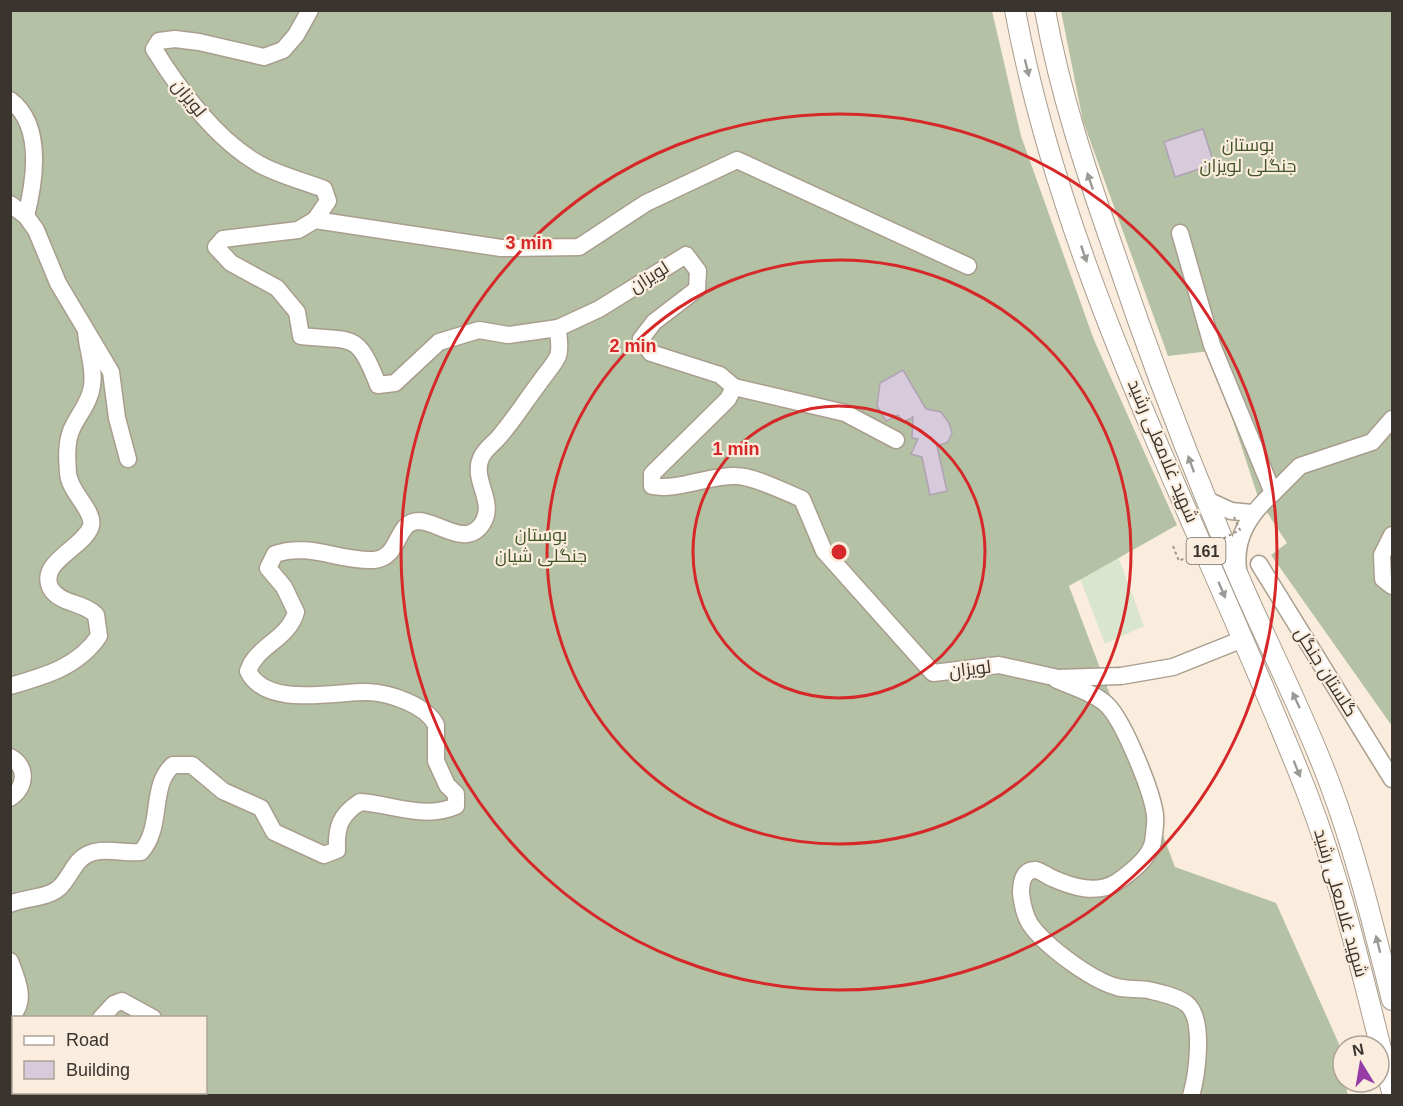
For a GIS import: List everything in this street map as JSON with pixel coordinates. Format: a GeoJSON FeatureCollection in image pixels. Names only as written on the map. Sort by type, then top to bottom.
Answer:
{"type":"FeatureCollection","features":[{"type":"Feature","properties":{"kind":"main road","name":"شهید غلامعلی رشید"},"geometry":{"type":"LineString","coordinates":[[1015,10],[1032,90],[1057,175],[1103,310],[1308,796],[1326,850],[1392,1092]]}},
{"type":"Feature","properties":{"kind":"main road","name":"شهید غلامعلی رشید"},"geometry":{"type":"LineString","coordinates":[[1045,10],[1050,42],[1084,166],[1131,301],[1205,499],[1300,709],[1331,787],[1367,899],[1392,1000]]}},
{"type":"Feature","properties":{"kind":"street","name":"لویزان"},"geometry":{"type":"LineString","coordinates":[[310,10],[296,35],[283,50],[264,57],[176,39],[159,41],[154,49],[168,72],[213,128],[259,164],[324,189],[328,201],[315,220],[298,230],[223,239],[216,248],[231,263],[277,288],[297,312],[301,336],[342,337],[366,351],[378,385],[395,383],[439,342],[479,330],[508,334],[558,328],[599,309],[686,255],[698,271],[697,289],[654,322],[641,339],[651,353],[720,375],[734,387],[728,399],[652,474],[652,486],[664,488],[737,476],[802,499],[824,551],[933,673],[999,665],[1051,677],[1121,676],[1173,667],[1243,639]]}},
{"type":"Feature","properties":{"kind":"street"},"geometry":{"type":"LineString","coordinates":[[10,100],[22,109],[33,142],[32,191],[26,216]]}},
{"type":"Feature","properties":{"kind":"street"},"geometry":{"type":"LineString","coordinates":[[315,220],[501,248],[579,246],[646,203],[736,160],[968,266]]}},
{"type":"Feature","properties":{"kind":"street"},"geometry":{"type":"LineString","coordinates":[[10,204],[26,216],[36,230],[58,283],[111,372],[117,418],[128,459]]}},
{"type":"Feature","properties":{"kind":"street"},"geometry":{"type":"LineString","coordinates":[[1180,233],[1212,345],[1273,493]]}},
{"type":"Feature","properties":{"kind":"street"},"geometry":{"type":"LineString","coordinates":[[10,904],[49,894],[58,889],[75,863],[93,852],[141,852],[156,824],[160,783],[173,765],[192,765],[223,791],[261,808],[274,832],[324,855],[337,850],[338,824],[347,810],[360,802],[424,813],[456,806],[456,794],[447,785],[436,761],[436,725],[422,709],[369,692],[306,697],[287,694],[251,677],[248,671],[255,656],[282,636],[296,612],[284,587],[268,568],[275,554],[282,552],[324,551],[352,559],[380,559],[391,553],[404,528],[420,521],[456,534],[470,533],[482,525],[486,515],[486,497],[477,473],[481,457],[510,424],[558,355],[558,328]]}},
{"type":"Feature","properties":{"kind":"street"},"geometry":{"type":"LineString","coordinates":[[10,686],[60,670],[82,656],[99,636],[96,615],[81,604],[56,595],[50,586],[48,577],[58,560],[80,544],[91,524],[90,515],[73,492],[68,474],[68,446],[71,431],[92,387],[93,367],[87,351],[86,331]]}},
{"type":"Feature","properties":{"kind":"street"},"geometry":{"type":"LineString","coordinates":[[734,387],[845,413],[896,440]]}},
{"type":"Feature","properties":{"kind":"street"},"geometry":{"type":"LineString","coordinates":[[1240,579],[1236,552],[1252,513],[1300,466],[1371,442],[1392,419]]}},
{"type":"Feature","properties":{"kind":"street"},"geometry":{"type":"LineString","coordinates":[[1205,499],[1231,512],[1252,513]]}},
{"type":"Feature","properties":{"kind":"street"},"geometry":{"type":"LineString","coordinates":[[1392,535],[1382,555],[1383,579],[1392,586]]}},
{"type":"Feature","properties":{"kind":"street","name":"گلستان جنگل"},"geometry":{"type":"LineString","coordinates":[[1259,564],[1392,779]]}},
{"type":"Feature","properties":{"kind":"street"},"geometry":{"type":"LineString","coordinates":[[1051,677],[1104,702],[1117,715],[1132,747],[1156,816],[1149,852],[1115,883],[1083,889],[1064,883],[1039,870],[1027,873],[1021,888],[1026,915],[1030,924],[1049,943],[1102,983],[1169,996],[1191,1009],[1197,1022],[1198,1052],[1196,1080],[1191,1095]]}},
{"type":"Feature","properties":{"kind":"street"},"geometry":{"type":"LineString","coordinates":[[10,757],[16,760],[23,770],[24,782],[17,794],[10,798]]}},
{"type":"Feature","properties":{"kind":"street"},"geometry":{"type":"LineString","coordinates":[[10,961],[19,989],[20,1002],[17,1011],[10,1017]]}},
{"type":"Feature","properties":{"kind":"street"},"geometry":{"type":"LineString","coordinates":[[102,1016],[114,1004],[122,1000],[151,1016]]}},
{"type":"Feature","properties":{"kind":"path"},"geometry":{"type":"LineString","coordinates":[[1173,546],[1179,561],[1240,530],[1234,517]]}},
{"type":"Feature","properties":{"kind":"green space","name":"بوستان جنگلی شیان"},"geometry":{"type":"Polygon","coordinates":[[[10,11],[992,11],[1021,136],[1094,340],[1177,525],[1069,586],[1175,867],[1276,903],[1335,1034],[1331,1034],[1331,1094],[1348,1094],[11,1095],[10,11]]]}},
{"type":"Feature","properties":{"kind":"green space","name":"بوستان جنگلی لویزان"},"geometry":{"type":"Polygon","coordinates":[[[1061,11],[1392,11],[1392,726],[1271,555],[1287,543],[1259,500],[1210,351],[1168,356],[1083,121],[1061,11]]]}},
{"type":"Feature","properties":{"kind":"green space"},"geometry":{"type":"Polygon","coordinates":[[[1114,546],[1144,626],[1105,644],[1075,566],[1114,546]]]}},
{"type":"Feature","properties":{"kind":"building"},"geometry":{"type":"Polygon","coordinates":[[[1203,129],[1214,164],[1175,177],[1164,142],[1203,129]]]}},
{"type":"Feature","properties":{"kind":"building"},"geometry":{"type":"Polygon","coordinates":[[[903,370],[926,409],[941,412],[949,423],[952,433],[948,442],[937,446],[947,491],[930,495],[922,457],[911,454],[918,439],[912,438],[913,417],[904,422],[898,415],[886,421],[877,406],[880,383],[903,370]]]}}]}
